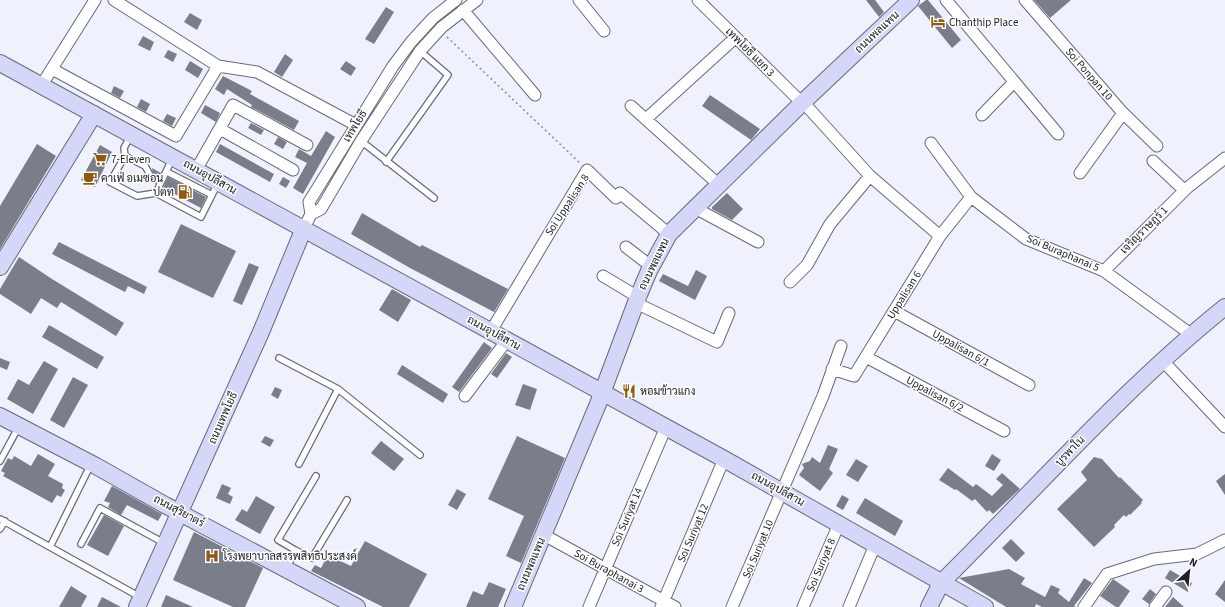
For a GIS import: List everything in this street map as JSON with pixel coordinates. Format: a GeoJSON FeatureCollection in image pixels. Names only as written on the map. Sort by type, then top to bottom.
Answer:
{"type":"FeatureCollection","features":[{"type":"Feature","properties":{"kind":"street"},"geometry":{"type":"LineString","coordinates":[[41,86],[95,0]]}},
{"type":"Feature","properties":{"kind":"street"},"geometry":{"type":"LineString","coordinates":[[114,0],[218,66],[257,72],[356,125]]}},
{"type":"Feature","properties":{"kind":"street","name":"เทพโยธี"},"geometry":{"type":"LineString","coordinates":[[308,221],[309,202],[356,125],[411,42],[433,18],[456,0]]}},
{"type":"Feature","properties":{"kind":"street","name":"เทพโยธี"},"geometry":{"type":"LineString","coordinates":[[308,221],[321,209],[361,141],[420,51],[440,30],[477,0]]}},
{"type":"Feature","properties":{"kind":"street"},"geometry":{"type":"LineString","coordinates":[[579,0],[604,31]]}},
{"type":"Feature","properties":{"kind":"street","name":"เทพโยธี แยก 3"},"geometry":{"type":"LineString","coordinates":[[698,0],[802,103],[870,176],[940,236]]}},
{"type":"Feature","properties":{"kind":"street","name":"ถนนพลแพน"},"geometry":{"type":"LineString","coordinates":[[513,607],[602,393],[637,300],[669,234],[718,184],[911,0]]}},
{"type":"Feature","properties":{"kind":"street"},"geometry":{"type":"LineString","coordinates":[[946,0],[1058,134]]}},
{"type":"Feature","properties":{"kind":"street","name":"Soi Ponpan 10"},"geometry":{"type":"LineString","coordinates":[[1025,0],[1123,113],[1157,146]]}},
{"type":"Feature","properties":{"kind":"street"},"geometry":{"type":"LineString","coordinates":[[463,10],[535,95]]}},
{"type":"Feature","properties":{"kind":"street"},"geometry":{"type":"LineString","coordinates":[[646,120],[735,38]]}},
{"type":"Feature","properties":{"kind":"street"},"geometry":{"type":"LineString","coordinates":[[411,42],[420,51]]}},
{"type":"Feature","properties":{"kind":"street","name":"ถนนอุปลีสาน"},"geometry":{"type":"LineString","coordinates":[[0,63],[196,170],[215,189],[308,221],[491,331],[782,491],[985,607]]}},
{"type":"Feature","properties":{"kind":"street"},"geometry":{"type":"LineString","coordinates":[[52,68],[176,136],[218,66]]}},
{"type":"Feature","properties":{"kind":"street"},"geometry":{"type":"LineString","coordinates":[[982,115],[1014,82]]}},
{"type":"Feature","properties":{"kind":"street"},"geometry":{"type":"LineString","coordinates":[[196,170],[233,105],[307,146]]}},
{"type":"Feature","properties":{"kind":"street"},"geometry":{"type":"LineString","coordinates":[[631,106],[718,184]]}},
{"type":"Feature","properties":{"kind":"street"},"geometry":{"type":"LineString","coordinates":[[1080,173],[1123,113]]}},
{"type":"Feature","properties":{"kind":"street"},"geometry":{"type":"LineString","coordinates":[[0,267],[94,114]]}},
{"type":"Feature","properties":{"kind":"street"},"geometry":{"type":"LineString","coordinates":[[128,133],[134,114]]}},
{"type":"Feature","properties":{"kind":"street"},"geometry":{"type":"LineString","coordinates":[[220,129],[293,170]]}},
{"type":"Feature","properties":{"kind":"street","name":"Soi Buraphanai 5"},"geometry":{"type":"LineString","coordinates":[[931,143],[971,197],[1026,239],[1104,271],[1185,330],[1190,336]]}},
{"type":"Feature","properties":{"kind":"street","name":"เจริญราษฎร์ 1"},"geometry":{"type":"LineString","coordinates":[[1104,271],[1184,190],[1225,158]]}},
{"type":"Feature","properties":{"kind":"street"},"geometry":{"type":"LineString","coordinates":[[1153,161],[1184,190]]}},
{"type":"Feature","properties":{"kind":"street","name":"Soi Uppalisan 8"},"geometry":{"type":"LineString","coordinates":[[491,331],[587,170],[616,198],[620,193],[669,234]]}},
{"type":"Feature","properties":{"kind":"street"},"geometry":{"type":"LineString","coordinates":[[790,282],[807,265],[830,224],[870,176]]}},
{"type":"Feature","properties":{"kind":"street","name":"Uppalisan 6"},"geometry":{"type":"LineString","coordinates":[[832,369],[854,376],[940,236],[971,197]]}},
{"type":"Feature","properties":{"kind":"street"},"geometry":{"type":"LineString","coordinates":[[696,208],[758,242]]}},
{"type":"Feature","properties":{"kind":"street","name":"ถนนเทพโยธี"},"geometry":{"type":"LineString","coordinates":[[140,602],[261,332],[308,221]]}},
{"type":"Feature","properties":{"kind":"street"},"geometry":{"type":"LineString","coordinates":[[626,247],[652,267]]}},
{"type":"Feature","properties":{"kind":"street"},"geometry":{"type":"LineString","coordinates":[[603,276],[637,300],[717,342],[729,313]]}},
{"type":"Feature","properties":{"kind":"street","name":"บูรพาใน"},"geometry":{"type":"LineString","coordinates":[[929,607],[941,583],[1092,430],[1190,336],[1224,310]]}},
{"type":"Feature","properties":{"kind":"street","name":"Uppalisan 6/1"},"geometry":{"type":"LineString","coordinates":[[894,311],[1029,385]]}},
{"type":"Feature","properties":{"kind":"street"},"geometry":{"type":"LineString","coordinates":[[465,396],[507,340]]}},
{"type":"Feature","properties":{"kind":"street"},"geometry":{"type":"LineString","coordinates":[[782,491],[823,396],[841,346]]}},
{"type":"Feature","properties":{"kind":"street","name":"Uppalisan 6/2"},"geometry":{"type":"LineString","coordinates":[[866,357],[1004,431]]}},
{"type":"Feature","properties":{"kind":"street"},"geometry":{"type":"LineString","coordinates":[[1163,362],[1225,427]]}},
{"type":"Feature","properties":{"kind":"street","name":"ถนนสุริยาตร์"},"geometry":{"type":"LineString","coordinates":[[0,416],[91,463],[357,607]]}},
{"type":"Feature","properties":{"kind":"street","name":"Soi Suriyat 14"},"geometry":{"type":"LineString","coordinates":[[589,607],[666,427]]}},
{"type":"Feature","properties":{"kind":"street","name":"Soi Suriyat 12"},"geometry":{"type":"LineString","coordinates":[[662,604],[724,459]]}},
{"type":"Feature","properties":{"kind":"street","name":"Soi Suriyat 10"},"geometry":{"type":"LineString","coordinates":[[732,607],[782,491]]}},
{"type":"Feature","properties":{"kind":"street","name":"Soi Suriyat 8"},"geometry":{"type":"LineString","coordinates":[[803,607],[839,524]]}},
{"type":"Feature","properties":{"kind":"street","name":"Soi Buraphanai 3"},"geometry":{"type":"LineString","coordinates":[[544,535],[605,569],[662,604],[675,607]]}},
{"type":"Feature","properties":{"kind":"street"},"geometry":{"type":"LineString","coordinates":[[1084,607],[1107,574],[1154,559],[1197,554],[1225,540]]}},
{"type":"Feature","properties":{"kind":"street"},"geometry":{"type":"LineString","coordinates":[[849,607],[876,545]]}},
{"type":"Feature","properties":{"kind":"street"},"geometry":{"type":"LineString","coordinates":[[1155,607],[1166,592]]}},
{"type":"Feature","properties":{"kind":"lane"},"geometry":{"type":"LineString","coordinates":[[386,162],[448,75],[420,51]]}},
{"type":"Feature","properties":{"kind":"lane"},"geometry":{"type":"LineString","coordinates":[[128,133],[124,148],[124,156],[110,182],[137,196],[156,193],[201,217],[215,189],[192,187],[167,172]]}},
{"type":"Feature","properties":{"kind":"lane"},"geometry":{"type":"LineString","coordinates":[[361,141],[434,198]]}},
{"type":"Feature","properties":{"kind":"lane"},"geometry":{"type":"LineString","coordinates":[[124,156],[144,166],[149,173]]}},
{"type":"Feature","properties":{"kind":"lane"},"geometry":{"type":"LineString","coordinates":[[156,193],[167,172],[172,157]]}},
{"type":"Feature","properties":{"kind":"lane"},"geometry":{"type":"LineString","coordinates":[[173,202],[179,197]]}},
{"type":"Feature","properties":{"kind":"lane"},"geometry":{"type":"LineString","coordinates":[[279,358],[338,389],[420,455]]}},
{"type":"Feature","properties":{"kind":"lane"},"geometry":{"type":"LineString","coordinates":[[299,464],[338,389]]}},
{"type":"Feature","properties":{"kind":"lane"},"geometry":{"type":"LineString","coordinates":[[0,461],[19,426]]}},
{"type":"Feature","properties":{"kind":"lane"},"geometry":{"type":"LineString","coordinates":[[50,547],[91,463]]}},
{"type":"Feature","properties":{"kind":"lane"},"geometry":{"type":"LineString","coordinates":[[316,476],[278,540],[312,558],[347,500]]}},
{"type":"Feature","properties":{"kind":"lane"},"geometry":{"type":"LineString","coordinates":[[81,544],[100,508],[166,544]]}},
{"type":"Feature","properties":{"kind":"lane"},"geometry":{"type":"LineString","coordinates":[[0,529],[2,520],[50,547],[140,602]]}},
{"type":"Feature","properties":{"kind":"lane"},"geometry":{"type":"LineString","coordinates":[[286,568],[295,550]]}},
{"type":"Feature","properties":{"kind":"path"},"geometry":{"type":"LineString","coordinates":[[440,30],[587,170]]}},
{"type":"Feature","properties":{"kind":"building"},"geometry":{"type":"Polygon","coordinates":[[[866,0],[875,0],[884,12],[879,17],[866,0]]]}},
{"type":"Feature","properties":{"kind":"building"},"geometry":{"type":"Polygon","coordinates":[[[928,0],[961,40],[952,48],[918,6],[928,0]]]}},
{"type":"Feature","properties":{"kind":"building"},"geometry":{"type":"Polygon","coordinates":[[[1034,0],[1071,0],[1050,18],[1034,0]]]}},
{"type":"Feature","properties":{"kind":"building"},"geometry":{"type":"Polygon","coordinates":[[[386,7],[394,12],[374,44],[365,39],[386,7]]]}},
{"type":"Feature","properties":{"kind":"building"},"geometry":{"type":"Polygon","coordinates":[[[190,13],[202,20],[197,30],[184,22],[190,13]]]}},
{"type":"Feature","properties":{"kind":"building"},"geometry":{"type":"Polygon","coordinates":[[[143,36],[154,42],[150,51],[138,45],[143,36]]]}},
{"type":"Feature","properties":{"kind":"building"},"geometry":{"type":"Polygon","coordinates":[[[168,50],[177,54],[173,62],[164,57],[168,50]]]}},
{"type":"Feature","properties":{"kind":"building"},"geometry":{"type":"Polygon","coordinates":[[[285,54],[293,60],[282,77],[274,72],[285,54]]]}},
{"type":"Feature","properties":{"kind":"building"},"geometry":{"type":"Polygon","coordinates":[[[190,61],[203,69],[198,78],[185,70],[190,61]]]}},
{"type":"Feature","properties":{"kind":"building"},"geometry":{"type":"Polygon","coordinates":[[[346,61],[356,68],[351,76],[340,69],[346,61]]]}},
{"type":"Feature","properties":{"kind":"building"},"geometry":{"type":"Polygon","coordinates":[[[223,76],[252,91],[250,94],[299,121],[294,130],[251,107],[252,105],[227,89],[224,95],[215,89],[223,76]]]}},
{"type":"Feature","properties":{"kind":"building"},"geometry":{"type":"Polygon","coordinates":[[[114,86],[124,91],[120,98],[111,93],[114,86]]]}},
{"type":"Feature","properties":{"kind":"building"},"geometry":{"type":"Polygon","coordinates":[[[710,95],[760,129],[751,140],[702,106],[710,95]]]}},
{"type":"Feature","properties":{"kind":"building"},"geometry":{"type":"Polygon","coordinates":[[[141,99],[150,104],[146,112],[137,107],[141,99]]]}},
{"type":"Feature","properties":{"kind":"building"},"geometry":{"type":"Polygon","coordinates":[[[205,105],[220,113],[216,122],[201,113],[205,105]]]}},
{"type":"Feature","properties":{"kind":"building"},"geometry":{"type":"Polygon","coordinates":[[[167,114],[176,118],[172,126],[163,121],[167,114]]]}},
{"type":"Feature","properties":{"kind":"building"},"geometry":{"type":"Polygon","coordinates":[[[251,123],[264,130],[261,135],[248,128],[251,123]]]}},
{"type":"Feature","properties":{"kind":"building"},"geometry":{"type":"Polygon","coordinates":[[[326,131],[335,137],[303,194],[293,188],[307,163],[295,157],[299,149],[311,156],[326,131]]]}},
{"type":"Feature","properties":{"kind":"building"},"geometry":{"type":"Polygon","coordinates":[[[278,137],[287,142],[283,149],[274,144],[278,137]]]}},
{"type":"Feature","properties":{"kind":"building"},"geometry":{"type":"Polygon","coordinates":[[[37,144],[56,156],[0,249],[0,206],[37,144]]]}},
{"type":"Feature","properties":{"kind":"building"},"geometry":{"type":"Polygon","coordinates":[[[220,144],[274,174],[270,182],[216,152],[220,144]]]}},
{"type":"Feature","properties":{"kind":"building"},"geometry":{"type":"Polygon","coordinates":[[[100,145],[112,152],[95,187],[81,180],[100,145]]]}},
{"type":"Feature","properties":{"kind":"building"},"geometry":{"type":"Polygon","coordinates":[[[152,168],[161,173],[156,184],[147,179],[153,175],[152,168]]]}},
{"type":"Feature","properties":{"kind":"building"},"geometry":{"type":"Polygon","coordinates":[[[168,177],[206,197],[201,208],[163,188],[168,177]]]}},
{"type":"Feature","properties":{"kind":"building"},"geometry":{"type":"Polygon","coordinates":[[[283,177],[290,181],[286,188],[279,184],[283,177]]]}},
{"type":"Feature","properties":{"kind":"building"},"geometry":{"type":"Polygon","coordinates":[[[727,193],[743,209],[732,220],[712,209],[712,207],[727,193]]]}},
{"type":"Feature","properties":{"kind":"building"},"geometry":{"type":"Polygon","coordinates":[[[362,213],[420,247],[422,245],[508,289],[494,312],[410,268],[351,234],[362,213]]]}},
{"type":"Feature","properties":{"kind":"building"},"geometry":{"type":"Polygon","coordinates":[[[181,224],[236,251],[213,298],[158,272],[181,224]]]}},
{"type":"Feature","properties":{"kind":"building"},"geometry":{"type":"Polygon","coordinates":[[[59,242],[147,287],[144,294],[128,286],[125,292],[52,254],[59,242]]]}},
{"type":"Feature","properties":{"kind":"building"},"geometry":{"type":"Polygon","coordinates":[[[19,257],[124,323],[116,336],[61,302],[57,308],[41,298],[31,314],[0,294],[0,289],[19,257]]]}},
{"type":"Feature","properties":{"kind":"building"},"geometry":{"type":"Polygon","coordinates":[[[249,263],[259,267],[242,305],[233,301],[249,263]]]}},
{"type":"Feature","properties":{"kind":"building"},"geometry":{"type":"Polygon","coordinates":[[[696,270],[707,276],[695,300],[659,281],[663,274],[688,286],[696,270]]]}},
{"type":"Feature","properties":{"kind":"building"},"geometry":{"type":"Polygon","coordinates":[[[392,289],[411,300],[398,322],[379,310],[392,289]]]}},
{"type":"Feature","properties":{"kind":"building"},"geometry":{"type":"Polygon","coordinates":[[[49,325],[104,357],[97,369],[42,337],[49,325]]]}},
{"type":"Feature","properties":{"kind":"building"},"geometry":{"type":"Polygon","coordinates":[[[484,342],[492,348],[459,392],[452,387],[484,342]]]}},
{"type":"Feature","properties":{"kind":"building"},"geometry":{"type":"Polygon","coordinates":[[[506,353],[512,357],[497,378],[491,374],[506,353]]]}},
{"type":"Feature","properties":{"kind":"building"},"geometry":{"type":"Polygon","coordinates":[[[0,358],[10,362],[7,370],[0,367],[0,358]]]}},
{"type":"Feature","properties":{"kind":"building"},"geometry":{"type":"Polygon","coordinates":[[[44,361],[58,369],[33,414],[7,399],[18,379],[29,385],[44,361]]]}},
{"type":"Feature","properties":{"kind":"building"},"geometry":{"type":"Polygon","coordinates":[[[402,365],[448,394],[443,403],[397,374],[402,365]]]}},
{"type":"Feature","properties":{"kind":"building"},"geometry":{"type":"Polygon","coordinates":[[[73,377],[88,385],[64,428],[50,420],[73,377]]]}},
{"type":"Feature","properties":{"kind":"building"},"geometry":{"type":"Polygon","coordinates":[[[523,384],[537,389],[530,410],[515,405],[523,384]]]}},
{"type":"Feature","properties":{"kind":"building"},"geometry":{"type":"Polygon","coordinates":[[[275,387],[282,390],[278,399],[271,395],[275,387]]]}},
{"type":"Feature","properties":{"kind":"building"},"geometry":{"type":"Polygon","coordinates":[[[265,436],[274,440],[270,447],[261,442],[265,436]]]}},
{"type":"Feature","properties":{"kind":"building"},"geometry":{"type":"Polygon","coordinates":[[[517,436],[565,458],[521,563],[506,556],[524,516],[488,499],[517,436]]]}},
{"type":"Feature","properties":{"kind":"building"},"geometry":{"type":"Polygon","coordinates":[[[381,441],[404,459],[394,471],[371,453],[381,441]]]}},
{"type":"Feature","properties":{"kind":"building"},"geometry":{"type":"Polygon","coordinates":[[[828,445],[838,449],[829,469],[833,473],[820,491],[799,475],[804,468],[802,464],[810,461],[812,457],[820,463],[828,445]]]}},
{"type":"Feature","properties":{"kind":"building"},"geometry":{"type":"Polygon","coordinates":[[[38,454],[55,464],[48,476],[63,484],[62,488],[65,490],[61,497],[57,495],[52,503],[3,476],[5,473],[1,471],[8,458],[12,460],[14,456],[31,466],[38,454]]]}},
{"type":"Feature","properties":{"kind":"building"},"geometry":{"type":"Polygon","coordinates":[[[992,454],[1001,460],[994,471],[985,466],[992,454]]]}},
{"type":"Feature","properties":{"kind":"building"},"geometry":{"type":"Polygon","coordinates":[[[1094,457],[1102,459],[1119,478],[1120,477],[1143,500],[1141,502],[1142,503],[1130,515],[1129,514],[1126,517],[1124,515],[1114,525],[1115,527],[1094,547],[1057,509],[1087,480],[1081,472],[1094,457]]]}},
{"type":"Feature","properties":{"kind":"building"},"geometry":{"type":"Polygon","coordinates":[[[856,459],[868,466],[858,482],[846,475],[856,459]]]}},
{"type":"Feature","properties":{"kind":"building"},"geometry":{"type":"Polygon","coordinates":[[[948,468],[973,487],[976,484],[992,496],[1003,485],[996,479],[1002,473],[1020,489],[993,514],[989,510],[987,512],[975,499],[972,501],[956,489],[955,490],[939,480],[948,468]]]}},
{"type":"Feature","properties":{"kind":"building"},"geometry":{"type":"Polygon","coordinates":[[[1225,474],[1225,495],[1216,481],[1225,474]]]}},
{"type":"Feature","properties":{"kind":"building"},"geometry":{"type":"Polygon","coordinates":[[[222,484],[231,488],[228,494],[233,497],[230,504],[216,498],[222,484]]]}},
{"type":"Feature","properties":{"kind":"building"},"geometry":{"type":"Polygon","coordinates":[[[112,486],[162,514],[158,521],[127,505],[121,515],[108,507],[110,503],[104,501],[112,486]]]}},
{"type":"Feature","properties":{"kind":"building"},"geometry":{"type":"Polygon","coordinates":[[[457,489],[466,494],[457,510],[448,505],[457,489]]]}},
{"type":"Feature","properties":{"kind":"building"},"geometry":{"type":"Polygon","coordinates":[[[842,495],[849,499],[843,510],[836,506],[842,495]]]}},
{"type":"Feature","properties":{"kind":"building"},"geometry":{"type":"Polygon","coordinates":[[[256,496],[275,507],[260,534],[235,520],[242,509],[247,512],[256,496]]]}},
{"type":"Feature","properties":{"kind":"building"},"geometry":{"type":"Polygon","coordinates":[[[865,498],[903,521],[895,536],[856,513],[865,498]]]}},
{"type":"Feature","properties":{"kind":"building"},"geometry":{"type":"Polygon","coordinates":[[[104,515],[124,526],[108,556],[87,545],[104,515]]]}},
{"type":"Feature","properties":{"kind":"building"},"geometry":{"type":"Polygon","coordinates":[[[194,532],[263,568],[245,607],[233,607],[173,580],[194,532]]]}},
{"type":"Feature","properties":{"kind":"building"},"geometry":{"type":"Polygon","coordinates":[[[1011,539],[1025,553],[1016,562],[1002,548],[1011,539]]]}},
{"type":"Feature","properties":{"kind":"building"},"geometry":{"type":"Polygon","coordinates":[[[365,541],[427,574],[409,607],[383,607],[311,571],[315,565],[321,568],[328,555],[351,566],[365,541]]]}},
{"type":"Feature","properties":{"kind":"building"},"geometry":{"type":"Polygon","coordinates":[[[1009,569],[1025,578],[1021,584],[1045,597],[1051,585],[1060,589],[1058,593],[1069,602],[1084,578],[1092,583],[1074,606],[1076,607],[1042,607],[1036,604],[1035,607],[1006,607],[959,578],[1009,569]]]}},
{"type":"Feature","properties":{"kind":"building"},"geometry":{"type":"Polygon","coordinates":[[[1170,570],[1192,583],[1188,592],[1165,578],[1170,570]]]}},
{"type":"Feature","properties":{"kind":"building"},"geometry":{"type":"Polygon","coordinates":[[[1113,579],[1130,591],[1119,607],[1116,607],[1100,596],[1113,579]]]}},
{"type":"Feature","properties":{"kind":"building"},"geometry":{"type":"Polygon","coordinates":[[[1225,580],[1225,602],[1215,594],[1225,580]]]}},
{"type":"Feature","properties":{"kind":"building"},"geometry":{"type":"Polygon","coordinates":[[[489,582],[506,589],[498,607],[466,607],[473,591],[483,595],[489,582]]]}},
{"type":"Feature","properties":{"kind":"building"},"geometry":{"type":"Polygon","coordinates":[[[71,586],[87,596],[81,607],[59,607],[71,586]]]}},
{"type":"Feature","properties":{"kind":"building"},"geometry":{"type":"Polygon","coordinates":[[[1150,589],[1156,594],[1149,604],[1142,599],[1150,589]]]}},
{"type":"Feature","properties":{"kind":"building"},"geometry":{"type":"Polygon","coordinates":[[[166,595],[193,607],[161,607],[166,595]]]}},
{"type":"Feature","properties":{"kind":"building"},"geometry":{"type":"Polygon","coordinates":[[[102,597],[121,607],[97,607],[102,597]]]}},
{"type":"Feature","properties":{"kind":"building"},"geometry":{"type":"Polygon","coordinates":[[[1173,597],[1184,607],[1165,607],[1173,597]]]}},
{"type":"Feature","properties":{"kind":"place","name":"Chanthip Place"},"geometry":{"type":"Point","coordinates":[938,22]}},
{"type":"Feature","properties":{"kind":"place","name":"7-Eleven"},"geometry":{"type":"Point","coordinates":[100,159]}},
{"type":"Feature","properties":{"kind":"place","name":"คาเฟ่ อเมซอน"},"geometry":{"type":"Point","coordinates":[90,178]}},
{"type":"Feature","properties":{"kind":"place","name":"ปตท"},"geometry":{"type":"Point","coordinates":[185,192]}},
{"type":"Feature","properties":{"kind":"place","name":"หอมข้าวแกง"},"geometry":{"type":"Point","coordinates":[629,391]}},
{"type":"Feature","properties":{"kind":"place","name":"โรงพยาบาลสรรพสิทธิประสงค์"},"geometry":{"type":"Point","coordinates":[212,556]}}]}
